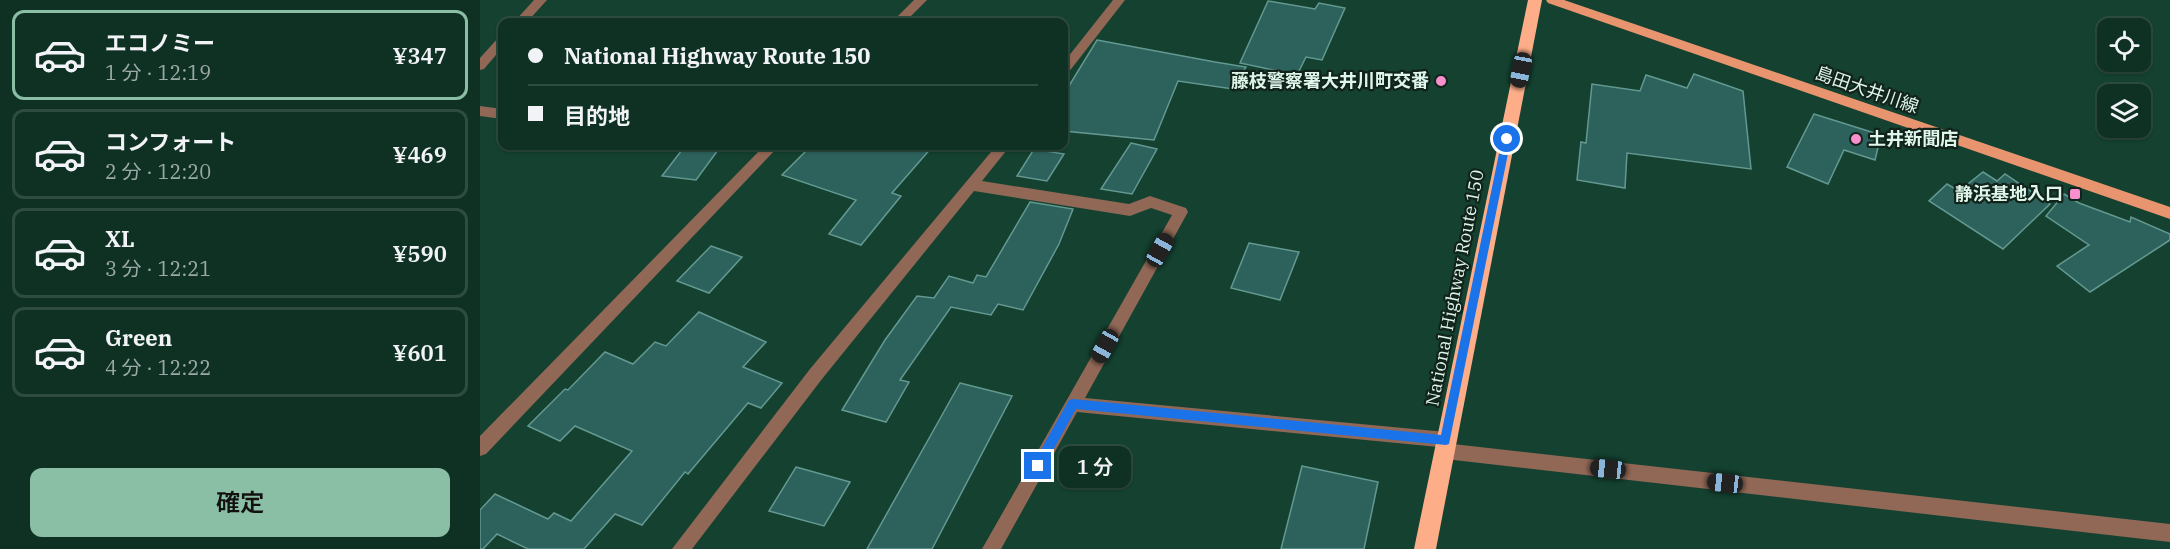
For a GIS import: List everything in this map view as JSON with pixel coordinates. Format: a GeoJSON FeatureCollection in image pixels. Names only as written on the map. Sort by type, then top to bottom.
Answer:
{"type":"FeatureCollection","features":[{"type":"Feature","properties":{"kind":"highway","name":"National Highway Route 150"},"geometry":{"type":"LineString","coordinates":[[1425,549],[1535,0]]}},
{"type":"Feature","properties":{"kind":"main road","name":"島田大井川線"},"geometry":{"type":"LineString","coordinates":[[1552,0],[2170,213]]}},
{"type":"Feature","properties":{"kind":"street"},"geometry":{"type":"LineString","coordinates":[[524,18],[541,0]]}},
{"type":"Feature","properties":{"kind":"street"},"geometry":{"type":"LineString","coordinates":[[902,18],[921,0]]}},
{"type":"Feature","properties":{"kind":"street"},"geometry":{"type":"LineString","coordinates":[[1068,65],[1119,0]]}},
{"type":"Feature","properties":{"kind":"street"},"geometry":{"type":"LineString","coordinates":[[480,66],[498,46]]}},
{"type":"Feature","properties":{"kind":"street"},"geometry":{"type":"LineString","coordinates":[[480,111],[498,113]]}},
{"type":"Feature","properties":{"kind":"street"},"geometry":{"type":"LineString","coordinates":[[480,448],[768,150]]}},
{"type":"Feature","properties":{"kind":"street"},"geometry":{"type":"LineString","coordinates":[[681,549],[816,374],[1000,150]]}},
{"type":"Feature","properties":{"kind":"street"},"geometry":{"type":"LineString","coordinates":[[972,185],[1130,210],[1150,202],[1181,212],[991,549]]}},
{"type":"Feature","properties":{"kind":"street"},"geometry":{"type":"LineString","coordinates":[[1073,404],[2170,533]]}},
{"type":"Feature","properties":{"kind":"building"},"geometry":{"type":"Polygon","coordinates":[[[1268,1],[1315,9],[1319,3],[1345,8],[1322,60],[1306,57],[1297,75],[1240,63],[1268,1]]]}},
{"type":"Feature","properties":{"kind":"building"},"geometry":{"type":"Polygon","coordinates":[[[1097,40],[1246,67],[1233,89],[1178,81],[1154,140],[1068,131],[1068,87],[1097,40]]]}},
{"type":"Feature","properties":{"kind":"building"},"geometry":{"type":"Polygon","coordinates":[[[1694,74],[1743,91],[1751,169],[1627,153],[1625,188],[1577,180],[1581,142],[1586,143],[1592,84],[1640,91],[1646,75],[1687,88],[1694,74]]]}},
{"type":"Feature","properties":{"kind":"building"},"geometry":{"type":"Polygon","coordinates":[[[1814,114],[1881,135],[1875,160],[1844,150],[1828,184],[1787,167],[1814,114]]]}},
{"type":"Feature","properties":{"kind":"building"},"geometry":{"type":"Polygon","coordinates":[[[1131,143],[1157,149],[1132,194],[1101,189],[1131,143]]]}},
{"type":"Feature","properties":{"kind":"building"},"geometry":{"type":"Polygon","coordinates":[[[682,150],[718,150],[696,180],[662,176],[682,150]]]}},
{"type":"Feature","properties":{"kind":"building"},"geometry":{"type":"Polygon","coordinates":[[[807,150],[930,150],[892,193],[901,196],[861,245],[829,234],[856,200],[782,175],[807,150]]]}},
{"type":"Feature","properties":{"kind":"building"},"geometry":{"type":"Polygon","coordinates":[[[1033,150],[1064,154],[1047,181],[1017,176],[1033,150]]]}},
{"type":"Feature","properties":{"kind":"building"},"geometry":{"type":"Polygon","coordinates":[[[1983,172],[1997,181],[2005,174],[2050,204],[2003,249],[1929,201],[1947,184],[1959,191],[1983,172]]]}},
{"type":"Feature","properties":{"kind":"building"},"geometry":{"type":"Polygon","coordinates":[[[2064,194],[2079,203],[2130,222],[2131,217],[2170,234],[2170,240],[2090,292],[2057,266],[2089,245],[2046,216],[2064,194]]]}},
{"type":"Feature","properties":{"kind":"building"},"geometry":{"type":"Polygon","coordinates":[[[1030,202],[1073,209],[1059,244],[1023,310],[998,304],[991,315],[951,307],[900,380],[909,382],[886,422],[842,410],[885,340],[917,296],[934,298],[949,276],[973,283],[977,275],[986,277],[1030,202]]]}},
{"type":"Feature","properties":{"kind":"building"},"geometry":{"type":"Polygon","coordinates":[[[1249,243],[1299,252],[1280,300],[1231,288],[1249,243]]]}},
{"type":"Feature","properties":{"kind":"building"},"geometry":{"type":"Polygon","coordinates":[[[711,246],[742,257],[709,293],[677,281],[711,246]]]}},
{"type":"Feature","properties":{"kind":"building"},"geometry":{"type":"Polygon","coordinates":[[[699,312],[766,342],[743,367],[782,383],[761,408],[748,403],[688,474],[685,472],[642,525],[615,514],[584,549],[528,549],[497,534],[483,549],[480,549],[480,510],[495,494],[548,519],[554,513],[571,521],[632,451],[575,426],[560,441],[528,426],[605,352],[633,364],[655,342],[666,346],[699,312]]]}},
{"type":"Feature","properties":{"kind":"building"},"geometry":{"type":"Polygon","coordinates":[[[960,383],[1012,396],[932,549],[867,549],[960,383]]]}},
{"type":"Feature","properties":{"kind":"building"},"geometry":{"type":"Polygon","coordinates":[[[1302,466],[1378,482],[1364,549],[1281,549],[1302,466]]]}},
{"type":"Feature","properties":{"kind":"building"},"geometry":{"type":"Polygon","coordinates":[[[796,467],[850,482],[824,526],[769,511],[796,467]]]}},
{"type":"Feature","properties":{"kind":"place","name":"藤枝警察署大井川町交番"},"geometry":{"type":"Point","coordinates":[1441,81]}},
{"type":"Feature","properties":{"kind":"place","name":"土井新聞店"},"geometry":{"type":"Point","coordinates":[1856,139]}},
{"type":"Feature","properties":{"kind":"place","name":"静浜基地入口"},"geometry":{"type":"Point","coordinates":[2075,194]}},
{"type":"Feature","properties":{"kind":"route"},"geometry":{"type":"LineString","coordinates":[[1038,466],[1073,404],[1446,440],[1507,139]]}}]}
